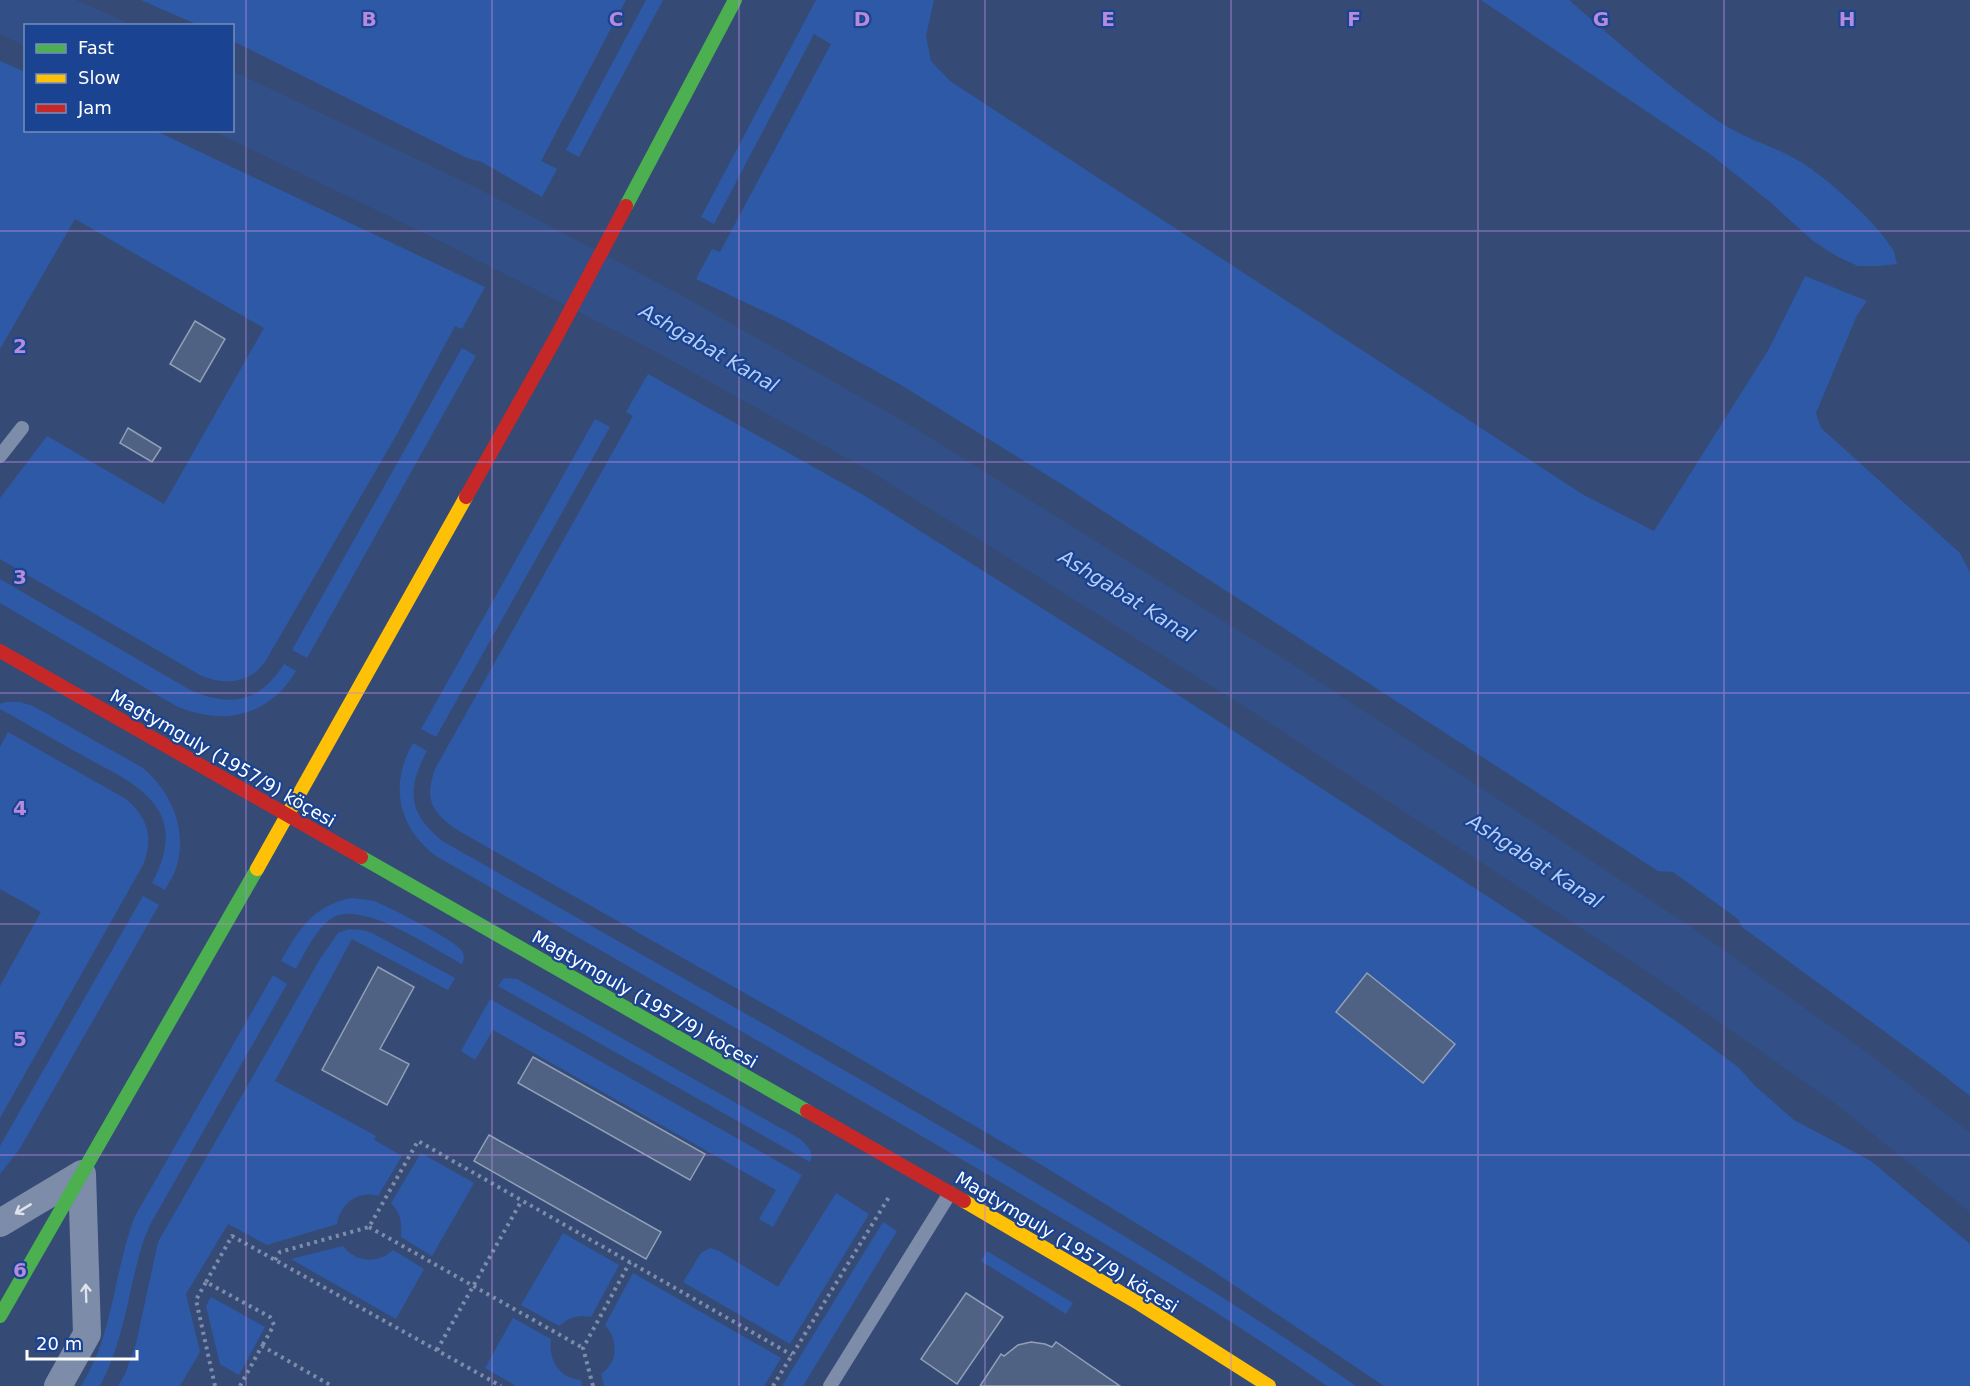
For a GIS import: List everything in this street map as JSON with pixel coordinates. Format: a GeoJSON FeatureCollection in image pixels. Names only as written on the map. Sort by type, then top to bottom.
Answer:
{"type":"FeatureCollection","features":[{"type":"Feature","properties":{"kind":"street"},"geometry":{"type":"LineString","coordinates":[[0,1316],[287,816],[554,340],[735,0]]}},
{"type":"Feature","properties":{"kind":"street","name":"Magtymguly (1957/9) köçesi"},"geometry":{"type":"LineString","coordinates":[[0,651],[950,1192],[1140,1304],[1269,1386]]}},
{"type":"Feature","properties":{"kind":"street"},"geometry":{"type":"LineString","coordinates":[[0,1223],[82,1174]]}},
{"type":"Feature","properties":{"kind":"street"},"geometry":{"type":"LineString","coordinates":[[58,1386],[87,1334],[82,1174]]}},
{"type":"Feature","properties":{"kind":"lane"},"geometry":{"type":"LineString","coordinates":[[0,456],[22,428]]}},
{"type":"Feature","properties":{"kind":"lane"},"geometry":{"type":"LineString","coordinates":[[830,1386],[950,1192]]}},
{"type":"Feature","properties":{"kind":"path"},"geometry":{"type":"LineString","coordinates":[[275,1260],[280,1252],[369,1227],[418,1141],[792,1355]]}},
{"type":"Feature","properties":{"kind":"path"},"geometry":{"type":"LineString","coordinates":[[773,1386],[891,1194]]}},
{"type":"Feature","properties":{"kind":"path"},"geometry":{"type":"LineString","coordinates":[[437,1350],[522,1200]]}},
{"type":"Feature","properties":{"kind":"path"},"geometry":{"type":"LineString","coordinates":[[369,1227],[583,1348]]}},
{"type":"Feature","properties":{"kind":"path"},"geometry":{"type":"LineString","coordinates":[[217,1385],[196,1300],[232,1236],[501,1386]]}},
{"type":"Feature","properties":{"kind":"path"},"geometry":{"type":"LineString","coordinates":[[593,1386],[583,1348],[630,1262]]}},
{"type":"Feature","properties":{"kind":"path"},"geometry":{"type":"LineString","coordinates":[[206,1282],[270,1317],[274,1325],[240,1386]]}},
{"type":"Feature","properties":{"kind":"path"},"geometry":{"type":"LineString","coordinates":[[262,1346],[332,1386]]}},
{"type":"Feature","properties":{"kind":"shaded area"},"geometry":{"type":"Polygon","coordinates":[[[141,0],[626,0],[541,161],[557,169],[542,197],[482,162],[467,158],[234,42],[234,24],[196,24],[141,0]]]}},
{"type":"Feature","properties":{"kind":"shaded area"},"geometry":{"type":"Polygon","coordinates":[[[646,0],[663,0],[579,157],[566,150],[646,0]]]}},
{"type":"Feature","properties":{"kind":"shaded area"},"geometry":{"type":"Polygon","coordinates":[[[816,0],[934,0],[926,36],[931,61],[950,81],[1582,494],[1654,531],[1769,349],[1805,276],[1867,301],[1857,315],[1816,413],[1821,428],[1960,553],[1970,573],[1970,1096],[1742,927],[1738,919],[1673,872],[1658,871],[1063,485],[901,385],[787,322],[696,279],[712,249],[720,252],[831,44],[814,34],[714,224],[701,217],[816,0]]]}},
{"type":"Feature","properties":{"kind":"shaded area"},"geometry":{"type":"Polygon","coordinates":[[[1481,0],[1569,0],[1622,46],[1715,119],[1808,166],[1848,199],[1874,225],[1892,249],[1897,264],[1858,266],[1838,257],[1813,241],[1769,201],[1710,154],[1481,0]]]}},
{"type":"Feature","properties":{"kind":"shaded area"},"geometry":{"type":"Polygon","coordinates":[[[0,61],[24,72],[24,132],[158,132],[485,287],[462,329],[455,326],[397,434],[265,662],[251,675],[235,681],[217,680],[200,675],[0,559],[0,498],[47,436],[164,504],[264,328],[75,219],[0,349],[0,61]]]}},
{"type":"Feature","properties":{"kind":"shaded area"},"geometry":{"type":"Polygon","coordinates":[[[462,348],[476,356],[307,658],[292,650],[462,348]]]}},
{"type":"Feature","properties":{"kind":"shaded area"},"geometry":{"type":"Polygon","coordinates":[[[648,374],[865,496],[1152,678],[1619,982],[1738,1067],[1755,1086],[1794,1120],[1871,1161],[1970,1244],[1970,1386],[1384,1386],[1201,1263],[1040,1164],[840,1047],[459,831],[442,818],[433,805],[431,797],[430,789],[435,769],[633,416],[626,412],[648,374]]]}},
{"type":"Feature","properties":{"kind":"shaded area"},"geometry":{"type":"Polygon","coordinates":[[[595,419],[610,427],[436,737],[421,729],[595,419]]]}},
{"type":"Feature","properties":{"kind":"shaded area"},"geometry":{"type":"Polygon","coordinates":[[[0,579],[190,690],[205,696],[231,700],[243,698],[265,687],[284,664],[296,671],[273,698],[245,713],[212,716],[195,713],[178,707],[0,603],[0,579]]]}},
{"type":"Feature","properties":{"kind":"shaded area"},"geometry":{"type":"Polygon","coordinates":[[[20,702],[33,706],[143,768],[162,788],[174,812],[180,838],[176,868],[165,890],[152,883],[163,858],[166,840],[164,822],[153,803],[125,779],[0,709],[0,704],[20,702]]]}},
{"type":"Feature","properties":{"kind":"shaded area"},"geometry":{"type":"Polygon","coordinates":[[[8,732],[126,799],[144,821],[148,846],[143,865],[0,1118],[0,986],[41,912],[0,889],[0,747],[8,732]]]}},
{"type":"Feature","properties":{"kind":"shaded area"},"geometry":{"type":"Polygon","coordinates":[[[413,743],[427,751],[420,765],[414,790],[417,811],[432,832],[444,842],[1016,1171],[1212,1291],[1356,1386],[1327,1386],[1197,1300],[1063,1219],[436,856],[413,832],[401,804],[401,774],[413,743]]]}},
{"type":"Feature","properties":{"kind":"shaded area"},"geometry":{"type":"Polygon","coordinates":[[[143,896],[159,905],[19,1150],[0,1174],[0,1146],[143,896]]]}},
{"type":"Feature","properties":{"kind":"shaded area"},"geometry":{"type":"Polygon","coordinates":[[[351,898],[374,901],[435,932],[462,951],[464,958],[462,964],[399,929],[363,915],[347,914],[334,917],[322,926],[296,969],[281,961],[308,920],[327,907],[351,898]]]}},
{"type":"Feature","properties":{"kind":"shaded area"},"geometry":{"type":"Polygon","coordinates":[[[349,929],[372,933],[455,978],[448,990],[352,939],[275,1081],[376,1136],[374,1140],[402,1156],[378,1196],[364,1195],[351,1200],[342,1210],[337,1224],[267,1245],[228,1224],[186,1294],[200,1352],[180,1386],[118,1386],[136,1344],[158,1242],[320,959],[338,933],[349,929]]]}},
{"type":"Feature","properties":{"kind":"shaded area"},"geometry":{"type":"Polygon","coordinates":[[[273,975],[287,984],[144,1239],[121,1332],[100,1386],[81,1386],[101,1344],[135,1216],[273,975]]]}},
{"type":"Feature","properties":{"kind":"shaded area"},"geometry":{"type":"Polygon","coordinates":[[[504,978],[517,979],[800,1139],[811,1152],[810,1162],[498,986],[504,978]]]}},
{"type":"Feature","properties":{"kind":"shaded area"},"geometry":{"type":"Polygon","coordinates":[[[490,999],[802,1175],[773,1227],[759,1219],[776,1190],[493,1030],[475,1060],[461,1051],[490,999]]]}},
{"type":"Feature","properties":{"kind":"shaded area"},"geometry":{"type":"Polygon","coordinates":[[[421,1153],[474,1183],[432,1256],[401,1237],[400,1218],[391,1203],[421,1153]]]}},
{"type":"Feature","properties":{"kind":"shaded area"},"geometry":{"type":"Polygon","coordinates":[[[836,1193],[869,1214],[790,1344],[683,1282],[701,1253],[710,1248],[719,1251],[778,1287],[836,1193]]]}},
{"type":"Feature","properties":{"kind":"shaded area"},"geometry":{"type":"Polygon","coordinates":[[[883,1222],[897,1231],[803,1386],[782,1386],[883,1222]]]}},
{"type":"Feature","properties":{"kind":"shaded area"},"geometry":{"type":"Polygon","coordinates":[[[563,1233],[619,1265],[591,1317],[574,1317],[559,1326],[521,1305],[563,1233]]]}},
{"type":"Feature","properties":{"kind":"shaded area"},"geometry":{"type":"Polygon","coordinates":[[[343,1246],[354,1256],[367,1260],[381,1258],[393,1250],[424,1269],[396,1319],[291,1259],[343,1246]]]}},
{"type":"Feature","properties":{"kind":"shaded area"},"geometry":{"type":"Polygon","coordinates":[[[987,1251],[1073,1303],[1066,1314],[981,1261],[987,1251]]]}},
{"type":"Feature","properties":{"kind":"shaded area"},"geometry":{"type":"Polygon","coordinates":[[[633,1273],[781,1358],[764,1386],[604,1386],[601,1374],[611,1363],[615,1350],[612,1337],[605,1325],[633,1273]]]}},
{"type":"Feature","properties":{"kind":"shaded area"},"geometry":{"type":"Polygon","coordinates":[[[211,1297],[265,1327],[239,1375],[220,1364],[206,1306],[211,1297]]]}},
{"type":"Feature","properties":{"kind":"shaded area"},"geometry":{"type":"Polygon","coordinates":[[[513,1318],[551,1339],[553,1361],[561,1372],[573,1379],[581,1380],[582,1386],[516,1386],[485,1368],[513,1318]]]}},
{"type":"Feature","properties":{"kind":"water"},"geometry":{"type":"Polygon","coordinates":[[[0,0],[76,0],[130,24],[24,24],[24,46],[0,34],[0,0]]]}},
{"type":"Feature","properties":{"kind":"water","name":"Ashgabat Kanal"},"geometry":{"type":"Polygon","coordinates":[[[234,71],[479,189],[681,295],[908,424],[1289,662],[1530,820],[1695,930],[1869,1054],[1970,1133],[1970,1212],[1837,1105],[1657,978],[1256,714],[875,474],[651,349],[442,242],[215,132],[234,132],[234,71]]]}},
{"type":"Feature","properties":{"kind":"building"},"geometry":{"type":"Polygon","coordinates":[[[195,321],[225,339],[200,382],[170,364],[195,321]]]}},
{"type":"Feature","properties":{"kind":"building"},"geometry":{"type":"Polygon","coordinates":[[[128,428],[161,448],[152,462],[120,443],[128,428]]]}},
{"type":"Feature","properties":{"kind":"building"},"geometry":{"type":"Polygon","coordinates":[[[378,967],[414,987],[380,1049],[409,1064],[387,1105],[322,1070],[378,967]]]}},
{"type":"Feature","properties":{"kind":"building"},"geometry":{"type":"Polygon","coordinates":[[[1367,973],[1455,1044],[1423,1083],[1336,1012],[1367,973]]]}},
{"type":"Feature","properties":{"kind":"building"},"geometry":{"type":"Polygon","coordinates":[[[533,1057],[705,1154],[690,1180],[518,1083],[533,1057]]]}},
{"type":"Feature","properties":{"kind":"building"},"geometry":{"type":"Polygon","coordinates":[[[489,1135],[661,1232],[646,1259],[474,1161],[489,1135]]]}},
{"type":"Feature","properties":{"kind":"building"},"geometry":{"type":"Polygon","coordinates":[[[966,1293],[1003,1317],[957,1384],[921,1359],[966,1293]]]}},
{"type":"Feature","properties":{"kind":"building"},"geometry":{"type":"Polygon","coordinates":[[[1031,1342],[1052,1347],[1056,1342],[1120,1386],[980,1386],[1001,1354],[1004,1356],[1018,1345],[1031,1342]]]}},
{"type":"Feature","properties":{"kind":"traffic: fast"},"geometry":{"type":"LineString","coordinates":[[626,206],[735,0]]}},
{"type":"Feature","properties":{"kind":"traffic: fast"},"geometry":{"type":"LineString","coordinates":[[361,857],[807,1111]]}},
{"type":"Feature","properties":{"kind":"traffic: fast"},"geometry":{"type":"LineString","coordinates":[[0,1316],[257,869]]}},
{"type":"Feature","properties":{"kind":"traffic: slow"},"geometry":{"type":"LineString","coordinates":[[257,869],[466,497]]}},
{"type":"Feature","properties":{"kind":"traffic: slow"},"geometry":{"type":"LineString","coordinates":[[964,1201],[1140,1304],[1269,1386]]}},
{"type":"Feature","properties":{"kind":"traffic: jam"},"geometry":{"type":"LineString","coordinates":[[466,497],[554,341],[626,206]]}},
{"type":"Feature","properties":{"kind":"traffic: jam"},"geometry":{"type":"LineString","coordinates":[[0,651],[361,857]]}},
{"type":"Feature","properties":{"kind":"traffic: jam"},"geometry":{"type":"LineString","coordinates":[[807,1111],[964,1201]]}}]}
